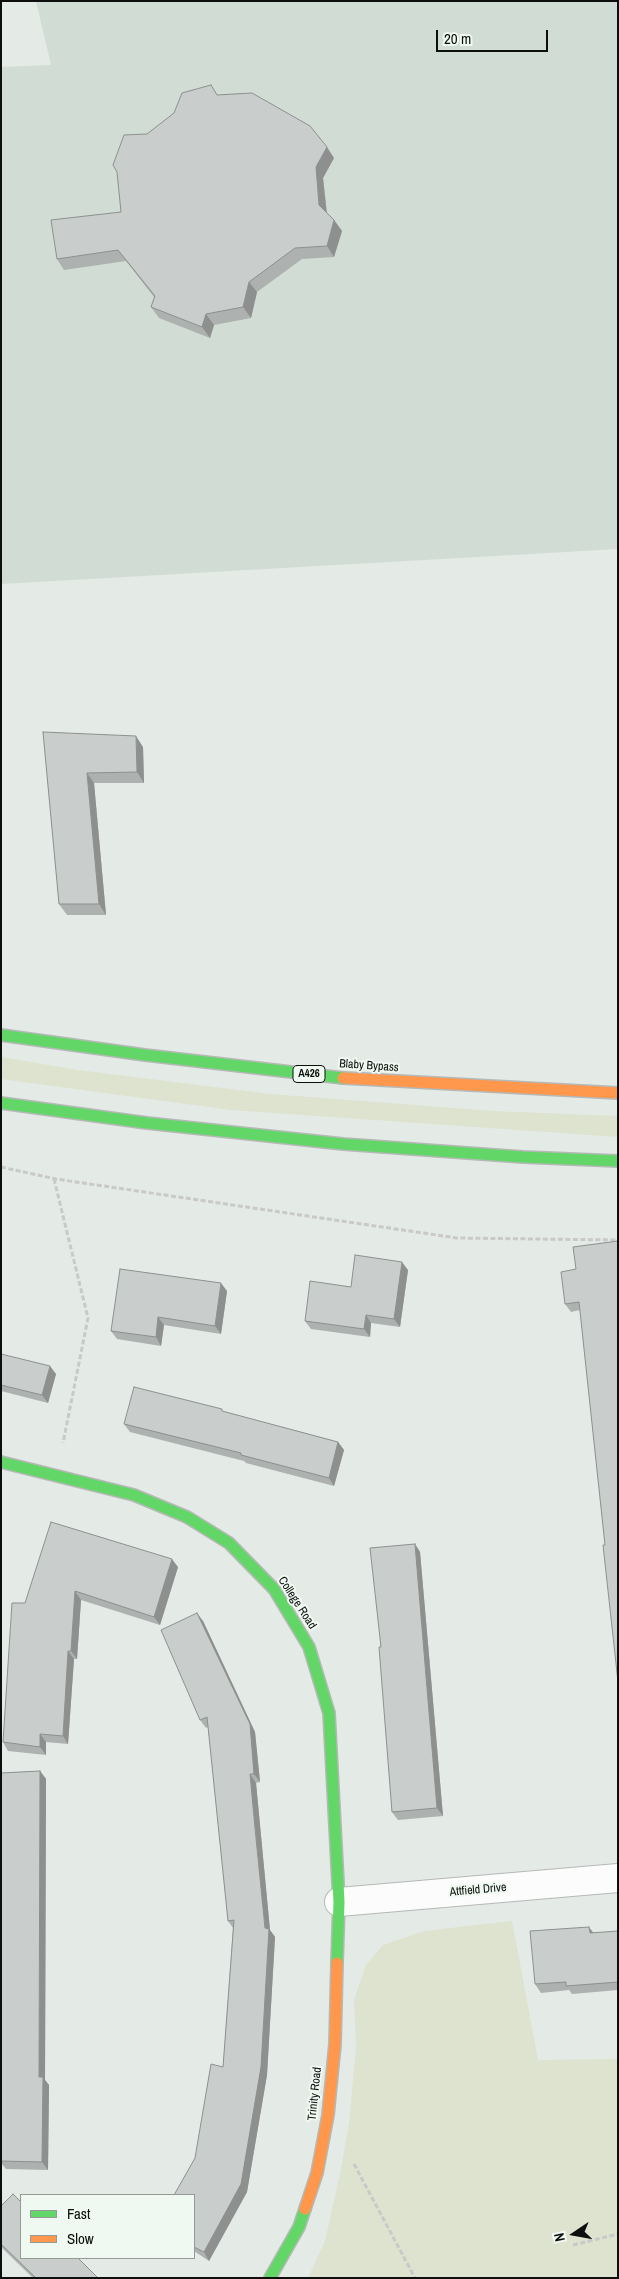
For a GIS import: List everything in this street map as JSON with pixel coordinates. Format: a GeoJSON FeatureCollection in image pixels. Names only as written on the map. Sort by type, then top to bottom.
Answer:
{"type":"FeatureCollection","features":[{"type":"Feature","properties":{"kind":"main road","name":"Blaby Bypass"},"geometry":{"type":"LineString","coordinates":[[1,1035],[327,1077],[618,1093]]}},
{"type":"Feature","properties":{"kind":"main road"},"geometry":{"type":"LineString","coordinates":[[1,1103],[147,1123],[343,1144],[523,1157],[618,1161]]}},
{"type":"Feature","properties":{"kind":"main road","name":"College Road"},"geometry":{"type":"LineString","coordinates":[[1,1462],[134,1495],[187,1517],[229,1543],[274,1589],[309,1647],[329,1713],[339,1902]]}},
{"type":"Feature","properties":{"kind":"main road","name":"Trinity Road"},"geometry":{"type":"LineString","coordinates":[[270,2278],[299,2227],[317,2173],[328,2115],[334,2044],[339,1902]]}},
{"type":"Feature","properties":{"kind":"street","name":"Attfield Drive"},"geometry":{"type":"LineString","coordinates":[[339,1902],[618,1878]]}},
{"type":"Feature","properties":{"kind":"path"},"geometry":{"type":"LineString","coordinates":[[1,1166],[56,1179],[457,1238],[618,1240]]}},
{"type":"Feature","properties":{"kind":"path"},"geometry":{"type":"LineString","coordinates":[[56,1179],[88,1318],[57,1476]]}},
{"type":"Feature","properties":{"kind":"path"},"geometry":{"type":"LineString","coordinates":[[328,2115],[415,2278]]}},
{"type":"Feature","properties":{"kind":"path"},"geometry":{"type":"LineString","coordinates":[[574,2245],[618,2234]]}},
{"type":"Feature","properties":{"kind":"shaded area"},"geometry":{"type":"Polygon","coordinates":[[[36,1],[618,1],[618,549],[1,584],[1,67],[51,65],[36,1]]]}},
{"type":"Feature","properties":{"kind":"green space"},"geometry":{"type":"Polygon","coordinates":[[[1,1057],[78,1070],[271,1094],[493,1111],[618,1116],[618,1137],[231,1110],[1,1079],[1,1057]]]}},
{"type":"Feature","properties":{"kind":"green space"},"geometry":{"type":"Polygon","coordinates":[[[512,1921],[538,2060],[618,2059],[618,2278],[308,2278],[325,2241],[340,2174],[349,2124],[356,2047],[354,2000],[366,1965],[383,1945],[424,1931],[512,1921]]]}},
{"type":"Feature","properties":{"kind":"building"},"geometry":{"type":"Polygon","coordinates":[[[211,85],[217,95],[252,93],[310,126],[327,147],[316,167],[319,205],[334,220],[327,246],[295,248],[249,282],[243,307],[206,314],[202,327],[151,307],[155,296],[118,250],[57,259],[51,220],[121,212],[117,172],[113,165],[124,135],[147,134],[174,113],[182,93],[211,85]]]}},
{"type":"Feature","properties":{"kind":"building"},"geometry":{"type":"Polygon","coordinates":[[[43,732],[136,736],[137,772],[87,773],[99,904],[59,904],[43,732]]]}},
{"type":"Feature","properties":{"kind":"building"},"geometry":{"type":"Polygon","coordinates":[[[618,1241],[618,1682],[579,1302],[565,1304],[561,1272],[576,1269],[573,1247],[618,1241]]]}},
{"type":"Feature","properties":{"kind":"building"},"geometry":{"type":"Polygon","coordinates":[[[355,1255],[402,1262],[394,1319],[366,1315],[364,1329],[305,1321],[310,1281],[351,1287],[355,1255]]]}},
{"type":"Feature","properties":{"kind":"building"},"geometry":{"type":"Polygon","coordinates":[[[120,1269],[221,1283],[215,1326],[158,1317],[156,1337],[111,1331],[120,1269]]]}},
{"type":"Feature","properties":{"kind":"building"},"geometry":{"type":"Polygon","coordinates":[[[1,1354],[50,1366],[42,1395],[1,1385],[1,1354]]]}},
{"type":"Feature","properties":{"kind":"building"},"geometry":{"type":"Polygon","coordinates":[[[134,1387],[222,1409],[222,1411],[338,1442],[329,1478],[241,1455],[241,1453],[124,1424],[134,1387]]]}},
{"type":"Feature","properties":{"kind":"building"},"geometry":{"type":"Polygon","coordinates":[[[51,1522],[172,1559],[154,1617],[75,1591],[71,1651],[68,1651],[63,1736],[40,1734],[40,1747],[3,1742],[12,1603],[25,1603],[51,1522]]]}},
{"type":"Feature","properties":{"kind":"building"},"geometry":{"type":"Polygon","coordinates":[[[415,1544],[437,1808],[392,1812],[379,1647],[381,1647],[370,1548],[415,1544]]]}},
{"type":"Feature","properties":{"kind":"building"},"geometry":{"type":"Polygon","coordinates":[[[197,1613],[250,1724],[254,1774],[250,1774],[255,1828],[265,1928],[269,1929],[261,2067],[241,2184],[204,2252],[195,2248],[195,2194],[175,2194],[195,2158],[211,2064],[223,2067],[234,1920],[228,1921],[207,1717],[200,1720],[161,1630],[197,1613]]]}},
{"type":"Feature","properties":{"kind":"building"},"geometry":{"type":"Polygon","coordinates":[[[40,1771],[39,2077],[43,2077],[42,2162],[1,2161],[1,1773],[40,1771]]]}},
{"type":"Feature","properties":{"kind":"building"},"geometry":{"type":"Polygon","coordinates":[[[589,1927],[590,1933],[618,1931],[618,1982],[566,1986],[566,1982],[535,1984],[530,1931],[589,1927]]]}},
{"type":"Feature","properties":{"kind":"building"},"geometry":{"type":"Polygon","coordinates":[[[13,2194],[20,2201],[20,2259],[79,2259],[98,2278],[36,2278],[1,2244],[1,2206],[13,2194]]]}},
{"type":"Feature","properties":{"kind":"traffic: fast"},"geometry":{"type":"LineString","coordinates":[[1,1035],[145,1055],[343,1078]]}},
{"type":"Feature","properties":{"kind":"traffic: fast"},"geometry":{"type":"LineString","coordinates":[[1,1103],[147,1123],[343,1144],[523,1157],[618,1161]]}},
{"type":"Feature","properties":{"kind":"traffic: fast"},"geometry":{"type":"LineString","coordinates":[[1,1462],[134,1495],[187,1517],[229,1543],[274,1589],[309,1647],[329,1713],[339,1902],[337,1963]]}},
{"type":"Feature","properties":{"kind":"traffic: fast"},"geometry":{"type":"LineString","coordinates":[[270,2278],[299,2227],[305,2209]]}},
{"type":"Feature","properties":{"kind":"traffic: slow"},"geometry":{"type":"LineString","coordinates":[[343,1078],[618,1093]]}},
{"type":"Feature","properties":{"kind":"traffic: slow"},"geometry":{"type":"LineString","coordinates":[[305,2209],[317,2173],[328,2115],[335,2044],[337,1963]]}}]}
